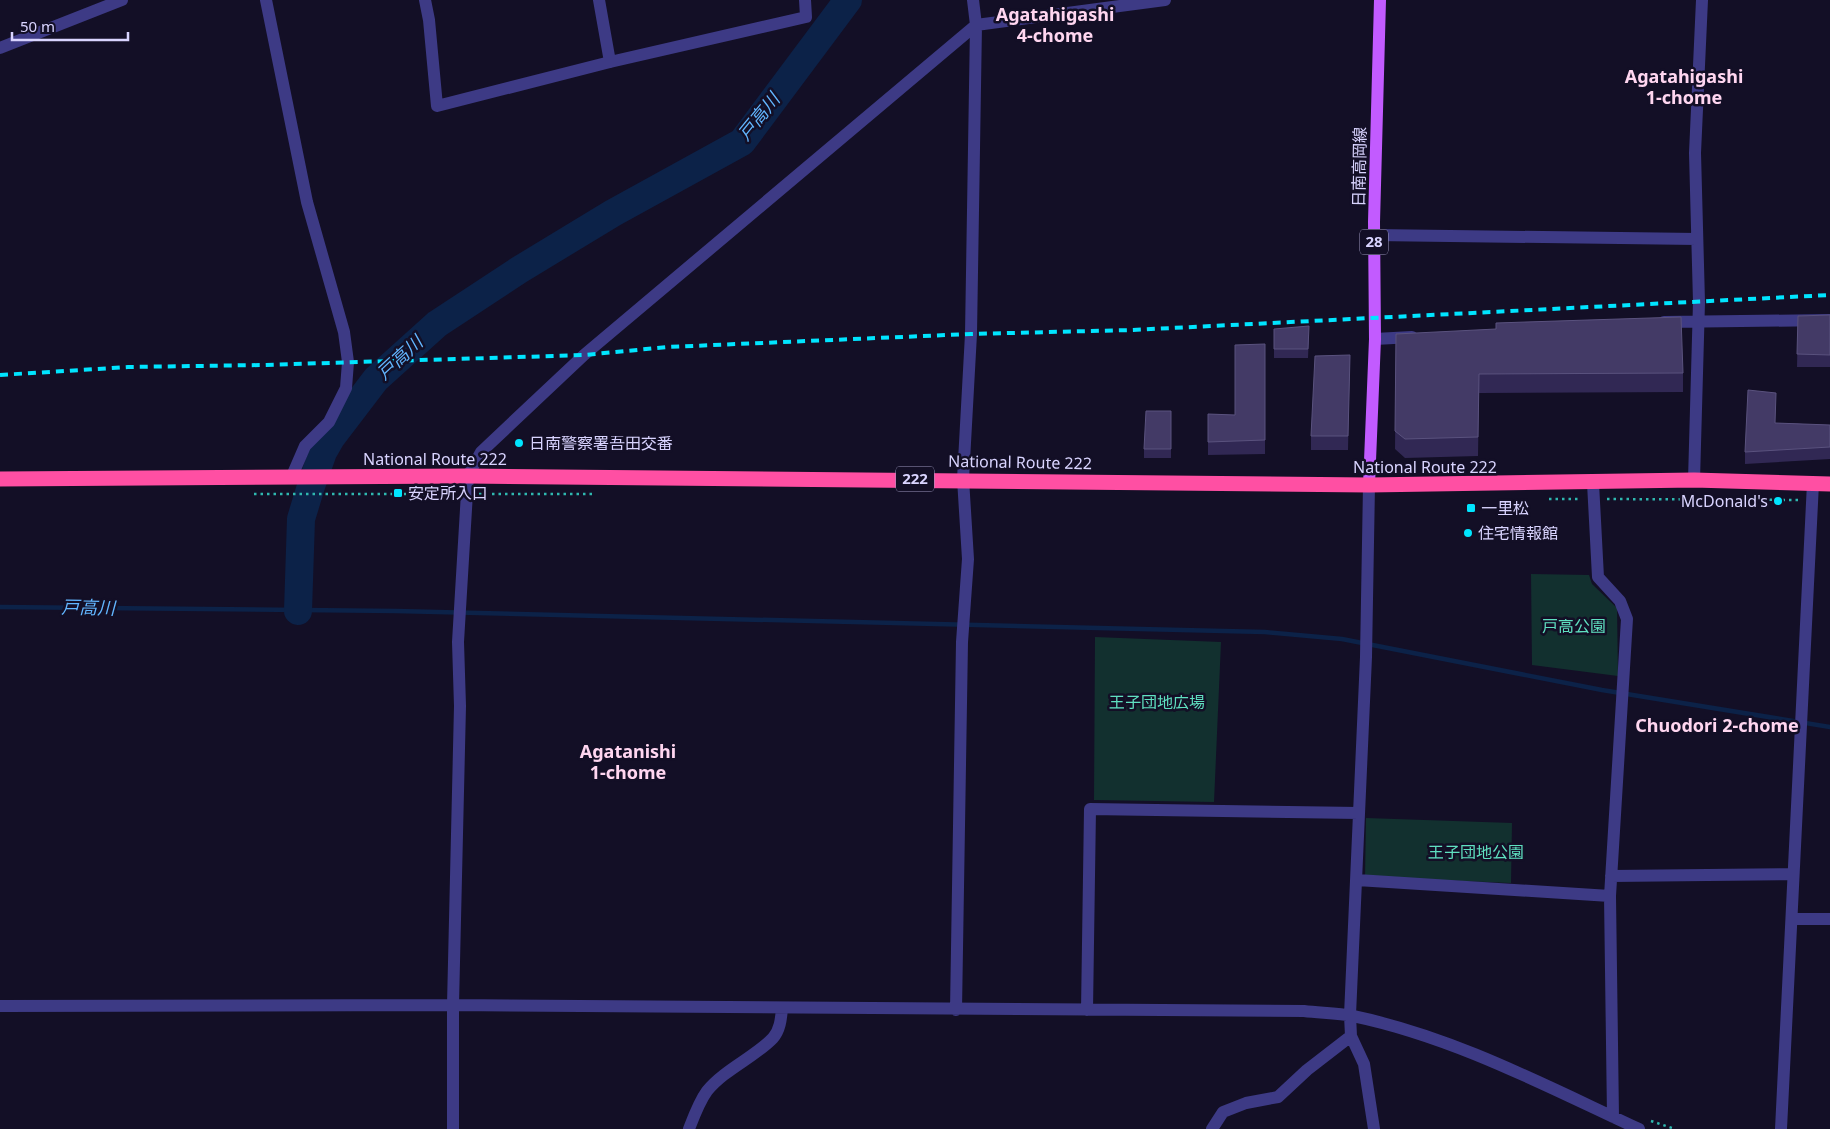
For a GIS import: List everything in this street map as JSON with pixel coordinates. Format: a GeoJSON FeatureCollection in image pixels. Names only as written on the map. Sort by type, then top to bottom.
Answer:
{"type":"FeatureCollection","features":[{"type":"Feature","properties":{"kind":"highway","name":"National Route 222"},"geometry":{"type":"LineString","coordinates":[[0,479],[468,476],[963,479],[1369,485],[1694,480],[1830,484]]}},
{"type":"Feature","properties":{"kind":"main road","name":"日南高岡線"},"geometry":{"type":"LineString","coordinates":[[1369,485],[1375,339],[1374,235],[1380,0]]}},
{"type":"Feature","properties":{"kind":"street"},"geometry":{"type":"LineString","coordinates":[[0,48],[122,0]]}},
{"type":"Feature","properties":{"kind":"street"},"geometry":{"type":"LineString","coordinates":[[266,0],[307,202],[344,332],[348,362],[346,388],[329,422],[305,446],[292,476]]}},
{"type":"Feature","properties":{"kind":"street"},"geometry":{"type":"LineString","coordinates":[[424,0],[429,20],[437,106],[610,62],[806,17],[805,0]]}},
{"type":"Feature","properties":{"kind":"street"},"geometry":{"type":"LineString","coordinates":[[599,0],[610,62]]}},
{"type":"Feature","properties":{"kind":"street"},"geometry":{"type":"LineString","coordinates":[[956,1010],[962,642],[968,559],[963,479],[970,362],[976,25],[973,0]]}},
{"type":"Feature","properties":{"kind":"street"},"geometry":{"type":"LineString","coordinates":[[453,1129],[453,1005],[460,706],[458,642],[468,476],[481,452],[584,355],[976,25],[1165,0]]}},
{"type":"Feature","properties":{"kind":"street"},"geometry":{"type":"LineString","coordinates":[[1694,480],[1698,321],[1696,153],[1702,0]]}},
{"type":"Feature","properties":{"kind":"street"},"geometry":{"type":"LineString","coordinates":[[1374,235],[1697,239]]}},
{"type":"Feature","properties":{"kind":"street"},"geometry":{"type":"LineString","coordinates":[[1649,323],[1830,320]]}},
{"type":"Feature","properties":{"kind":"street"},"geometry":{"type":"LineString","coordinates":[[1375,339],[1424,336]]}},
{"type":"Feature","properties":{"kind":"street"},"geometry":{"type":"LineString","coordinates":[[1593,483],[1598,577],[1620,601],[1627,619],[1610,896],[1613,1117]]}},
{"type":"Feature","properties":{"kind":"street"},"geometry":{"type":"LineString","coordinates":[[1781,1129],[1813,483]]}},
{"type":"Feature","properties":{"kind":"street"},"geometry":{"type":"LineString","coordinates":[[1369,485],[1366,657],[1350,1016],[1352,1036],[1364,1064],[1374,1129]]}},
{"type":"Feature","properties":{"kind":"street"},"geometry":{"type":"LineString","coordinates":[[1088,1010],[1090,809],[1359,813]]}},
{"type":"Feature","properties":{"kind":"street"},"geometry":{"type":"LineString","coordinates":[[1611,876],[1794,874]]}},
{"type":"Feature","properties":{"kind":"street"},"geometry":{"type":"LineString","coordinates":[[1357,880],[1610,896]]}},
{"type":"Feature","properties":{"kind":"street"},"geometry":{"type":"LineString","coordinates":[[1792,919],[1830,919]]}},
{"type":"Feature","properties":{"kind":"street"},"geometry":{"type":"LineString","coordinates":[[0,1006],[453,1005],[782,1009],[849,1007],[956,1010],[1304,1011],[1350,1016],[1386,1023],[1450,1043],[1639,1129]]}},
{"type":"Feature","properties":{"kind":"street"},"geometry":{"type":"LineString","coordinates":[[689,1129],[695,1113],[708,1091],[736,1065],[774,1037],[780,1024],[782,1009]]}},
{"type":"Feature","properties":{"kind":"street"},"geometry":{"type":"LineString","coordinates":[[1212,1129],[1223,1112],[1246,1103],[1278,1097],[1307,1070],[1352,1036]]}},
{"type":"Feature","properties":{"kind":"green space","name":"戸高公園"},"geometry":{"type":"Polygon","coordinates":[[[1531,574],[1589,575],[1592,584],[1617,608],[1618,676],[1532,665],[1531,574]]]}},
{"type":"Feature","properties":{"kind":"green space","name":"王子団地広場"},"geometry":{"type":"Polygon","coordinates":[[[1095,637],[1221,642],[1214,802],[1094,800],[1095,637]]]}},
{"type":"Feature","properties":{"kind":"green space","name":"王子団地公園"},"geometry":{"type":"Polygon","coordinates":[[[1366,818],[1512,823],[1511,883],[1365,877],[1366,818]]]}},
{"type":"Feature","properties":{"kind":"building"},"geometry":{"type":"Polygon","coordinates":[[[1830,315],[1830,355],[1797,354],[1798,316],[1830,315]]]}},
{"type":"Feature","properties":{"kind":"building"},"geometry":{"type":"Polygon","coordinates":[[[1681,317],[1683,373],[1479,374],[1478,437],[1405,439],[1395,431],[1396,334],[1496,329],[1496,323],[1681,317]]]}},
{"type":"Feature","properties":{"kind":"building"},"geometry":{"type":"Polygon","coordinates":[[[1309,326],[1308,349],[1274,349],[1274,329],[1309,326]]]}},
{"type":"Feature","properties":{"kind":"building"},"geometry":{"type":"Polygon","coordinates":[[[1265,344],[1265,440],[1208,442],[1208,414],[1235,415],[1235,345],[1265,344]]]}},
{"type":"Feature","properties":{"kind":"building"},"geometry":{"type":"Polygon","coordinates":[[[1350,355],[1348,436],[1311,436],[1315,356],[1350,355]]]}},
{"type":"Feature","properties":{"kind":"building"},"geometry":{"type":"Polygon","coordinates":[[[1748,390],[1776,393],[1775,423],[1830,425],[1830,447],[1745,452],[1748,390]]]}},
{"type":"Feature","properties":{"kind":"building"},"geometry":{"type":"Polygon","coordinates":[[[1146,411],[1171,411],[1171,449],[1144,449],[1146,411]]]}},
{"type":"Feature","properties":{"kind":"waterway","name":"戸高川"},"geometry":{"type":"LineString","coordinates":[[298,611],[301,519],[311,486],[323,452],[331,438],[376,379],[437,324],[519,270],[613,213],[742,142],[848,0]]}},
{"type":"Feature","properties":{"kind":"waterway"},"geometry":{"type":"LineString","coordinates":[[0,607],[396,611],[1265,632],[1342,639],[1602,690],[1830,727]]}},
{"type":"Feature","properties":{"kind":"railway"},"geometry":{"type":"LineString","coordinates":[[0,375],[128,367],[263,365],[584,355],[668,347],[971,334],[1132,330],[1830,295]]}},
{"type":"Feature","properties":{"kind":"place","name":"日南警察署吾田交番"},"geometry":{"type":"Point","coordinates":[519,443]}},
{"type":"Feature","properties":{"kind":"place","name":"安定所入口"},"geometry":{"type":"Point","coordinates":[398,493]}},
{"type":"Feature","properties":{"kind":"place","name":"McDonald's"},"geometry":{"type":"Point","coordinates":[1778,501]}},
{"type":"Feature","properties":{"kind":"place","name":"一里松"},"geometry":{"type":"Point","coordinates":[1471,508]}},
{"type":"Feature","properties":{"kind":"place","name":"住宅情報館"},"geometry":{"type":"Point","coordinates":[1468,533]}},
{"type":"Feature","properties":{"kind":"district","name":"Agatahigashi 4-chome"},"geometry":{"type":"Point","coordinates":[1055,25]}},
{"type":"Feature","properties":{"kind":"district","name":"Agatahigashi 1-chome"},"geometry":{"type":"Point","coordinates":[1684,87]}},
{"type":"Feature","properties":{"kind":"district","name":"Chuodori 2-chome"},"geometry":{"type":"Point","coordinates":[1717,726]}},
{"type":"Feature","properties":{"kind":"district","name":"Agatanishi 1-chome"},"geometry":{"type":"Point","coordinates":[628,762]}}]}
